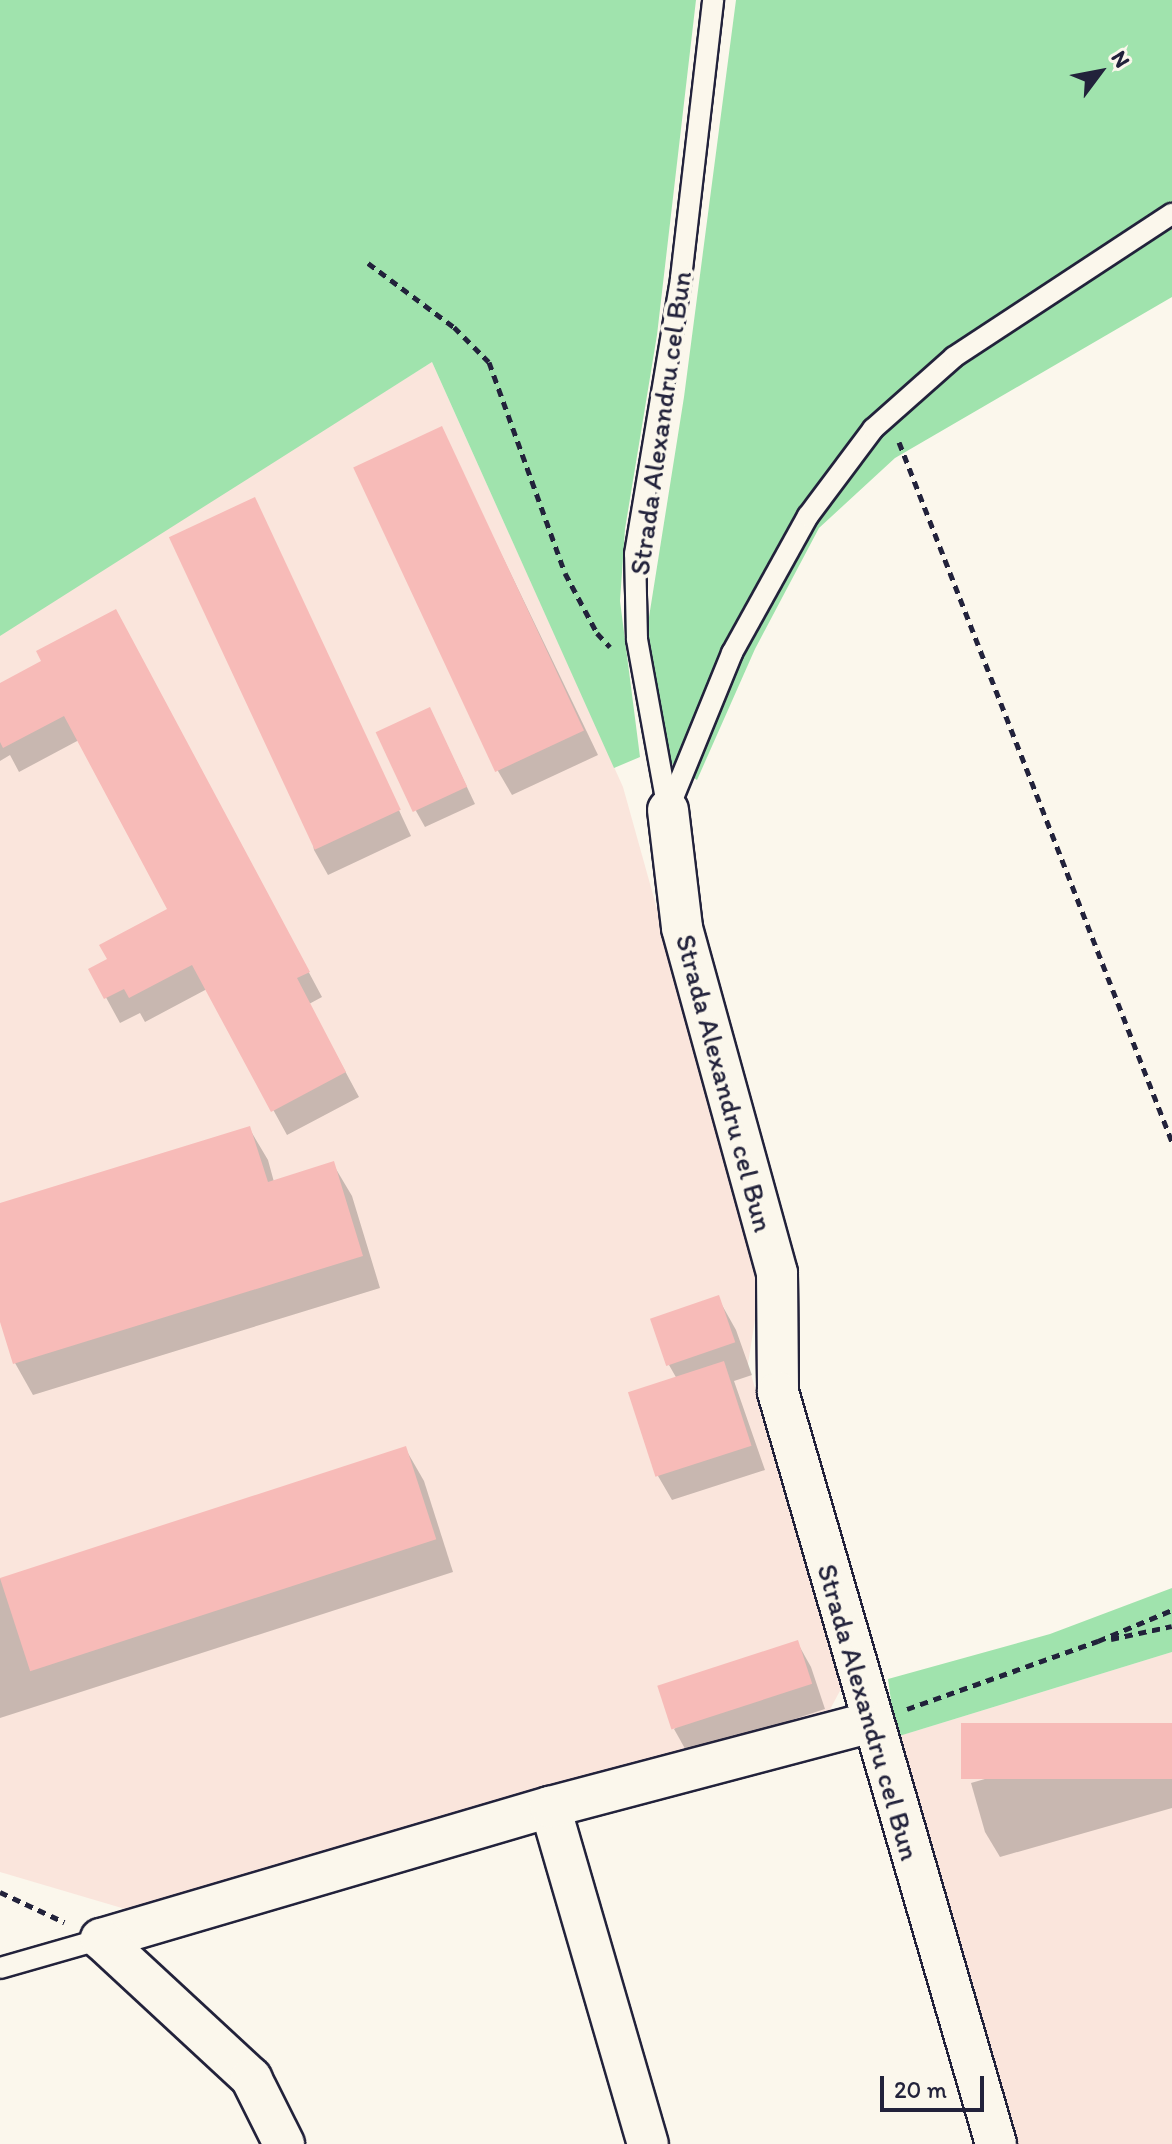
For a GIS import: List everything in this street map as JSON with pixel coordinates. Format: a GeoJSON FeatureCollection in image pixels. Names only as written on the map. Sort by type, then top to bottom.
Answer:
{"type":"FeatureCollection","features":[{"type":"Feature","properties":{"kind":"street","name":"Strada Alexandru cel Bun"},"geometry":{"type":"LineString","coordinates":[[668,810],[682,928],[777,1273],[778,1392],[871,1722],[996,2144]]}},
{"type":"Feature","properties":{"kind":"street"},"geometry":{"type":"LineString","coordinates":[[101,1939],[550,1807],[871,1722]]}},
{"type":"Feature","properties":{"kind":"street"},"geometry":{"type":"LineString","coordinates":[[550,1807],[648,2144]]}},
{"type":"Feature","properties":{"kind":"street"},"geometry":{"type":"LineString","coordinates":[[101,1939],[251,2078],[284,2144]]}},
{"type":"Feature","properties":{"kind":"lane","name":"Strada Alexandru cel Bun"},"geometry":{"type":"LineString","coordinates":[[668,810],[637,639],[635,554],[681,278],[713,0]]}},
{"type":"Feature","properties":{"kind":"lane"},"geometry":{"type":"LineString","coordinates":[[668,810],[732,653],[808,516],[873,429],[954,357],[1172,214]]}},
{"type":"Feature","properties":{"kind":"lane"},"geometry":{"type":"LineString","coordinates":[[0,1968],[101,1939]]}},
{"type":"Feature","properties":{"kind":"path"},"geometry":{"type":"LineString","coordinates":[[368,263],[454,327],[489,362],[565,573],[597,633],[645,682]]}},
{"type":"Feature","properties":{"kind":"path"},"geometry":{"type":"LineString","coordinates":[[888,416],[1172,1142]]}},
{"type":"Feature","properties":{"kind":"path"},"geometry":{"type":"LineString","coordinates":[[871,1722],[1098,1641],[1172,1610]]}},
{"type":"Feature","properties":{"kind":"path"},"geometry":{"type":"LineString","coordinates":[[1098,1641],[1172,1626]]}},
{"type":"Feature","properties":{"kind":"path"},"geometry":{"type":"LineString","coordinates":[[0,1892],[101,1939]]}},
{"type":"Feature","properties":{"kind":"shaded area"},"geometry":{"type":"Polygon","coordinates":[[[432,362],[623,787],[761,1282],[748,1364],[842,1687],[826,1717],[132,1911],[0,1872],[0,632],[432,362]]]}},
{"type":"Feature","properties":{"kind":"shaded area"},"geometry":{"type":"Polygon","coordinates":[[[1172,1652],[1172,2144],[1013,2144],[896,1737],[1172,1652]]]}},
{"type":"Feature","properties":{"kind":"green space"},"geometry":{"type":"Polygon","coordinates":[[[0,0],[696,0],[657,335],[625,529],[620,601],[640,757],[614,768],[432,362],[0,636],[0,0]]]}},
{"type":"Feature","properties":{"kind":"green space"},"geometry":{"type":"Polygon","coordinates":[[[736,0],[1172,0],[1172,297],[895,458],[819,528],[755,649],[697,780],[671,763],[646,636],[684,397],[736,0]]]}},
{"type":"Feature","properties":{"kind":"green space"},"geometry":{"type":"Polygon","coordinates":[[[1172,1588],[1172,1652],[896,1737],[888,1679],[1050,1634],[1172,1588]]]}},
{"type":"Feature","properties":{"kind":"building"},"geometry":{"type":"Polygon","coordinates":[[[442,426],[584,731],[495,772],[353,467],[442,426]]]}},
{"type":"Feature","properties":{"kind":"building"},"geometry":{"type":"Polygon","coordinates":[[[255,497],[401,810],[315,850],[169,537],[255,497]]]}},
{"type":"Feature","properties":{"kind":"building"},"geometry":{"type":"Polygon","coordinates":[[[116,609],[310,972],[297,978],[346,1072],[271,1112],[192,965],[129,998],[124,989],[104,999],[88,969],[107,959],[99,945],[167,909],[64,716],[3,748],[0,742],[0,683],[41,661],[36,651],[116,609]]]}},
{"type":"Feature","properties":{"kind":"building"},"geometry":{"type":"Polygon","coordinates":[[[430,707],[467,787],[413,812],[376,732],[430,707]]]}},
{"type":"Feature","properties":{"kind":"building"},"geometry":{"type":"Polygon","coordinates":[[[250,1126],[268,1182],[334,1161],[363,1256],[13,1364],[0,1322],[0,1203],[250,1126]]]}},
{"type":"Feature","properties":{"kind":"building"},"geometry":{"type":"Polygon","coordinates":[[[719,1295],[735,1342],[666,1366],[650,1319],[719,1295]]]}},
{"type":"Feature","properties":{"kind":"building"},"geometry":{"type":"Polygon","coordinates":[[[724,1361],[752,1446],[655,1477],[628,1392],[724,1361]]]}},
{"type":"Feature","properties":{"kind":"building"},"geometry":{"type":"Polygon","coordinates":[[[406,1446],[436,1539],[30,1671],[0,1578],[406,1446]]]}},
{"type":"Feature","properties":{"kind":"building"},"geometry":{"type":"Polygon","coordinates":[[[798,1640],[812,1684],[671,1729],[657,1686],[798,1640]]]}},
{"type":"Feature","properties":{"kind":"building"},"geometry":{"type":"Polygon","coordinates":[[[961,1723],[1172,1723],[1172,1779],[961,1779],[961,1723]]]}}]}
